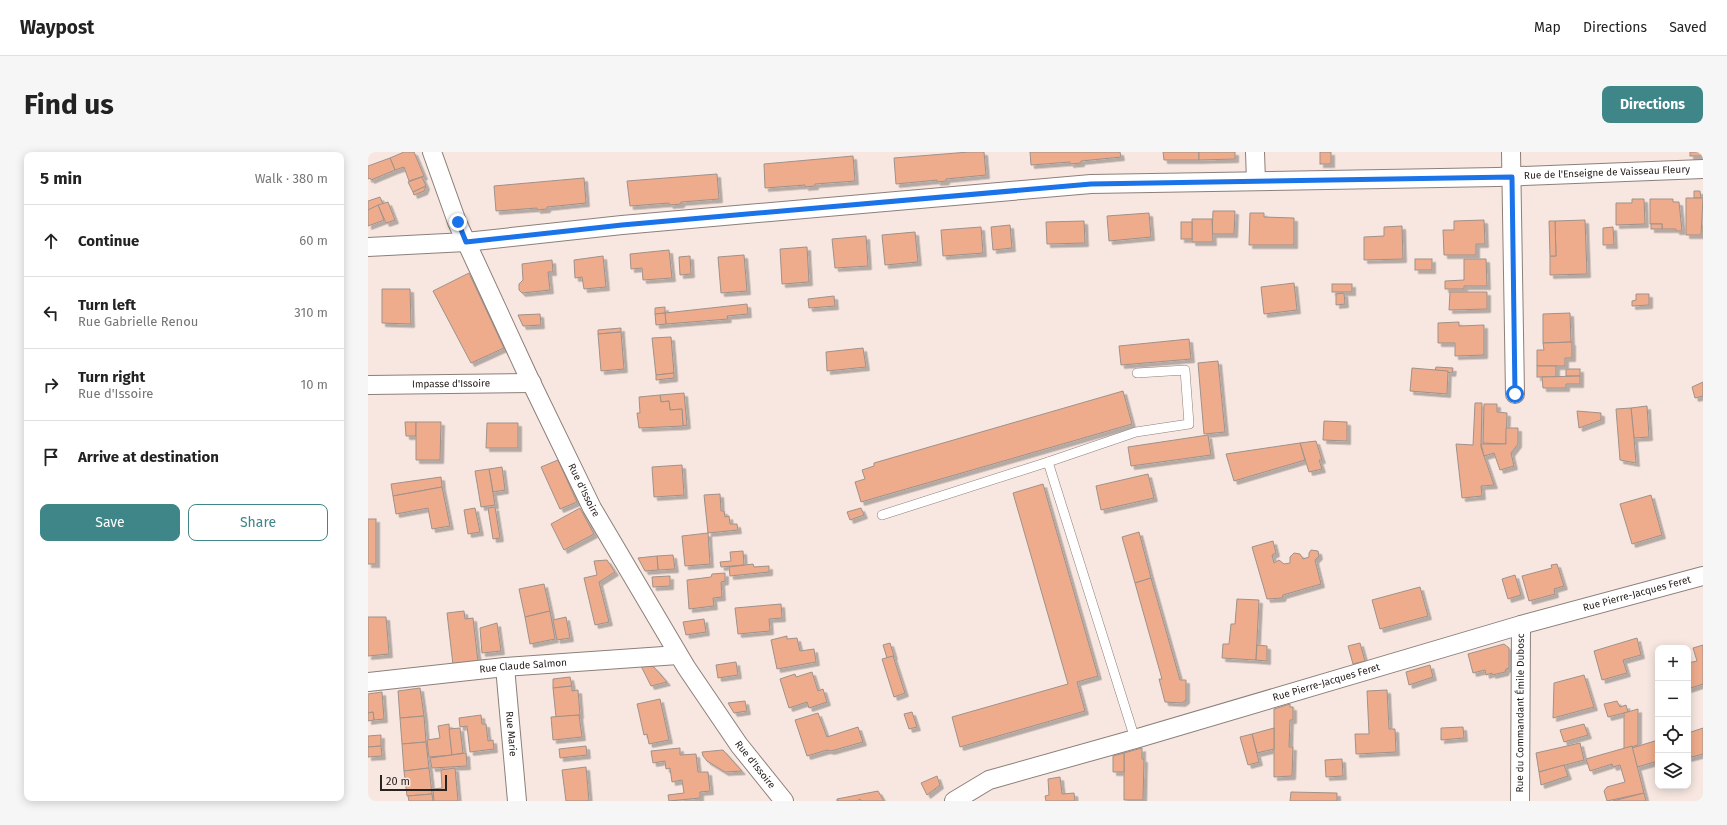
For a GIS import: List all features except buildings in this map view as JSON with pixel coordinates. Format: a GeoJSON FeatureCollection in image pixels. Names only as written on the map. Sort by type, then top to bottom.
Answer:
{"type":"FeatureCollection","features":[{"type":"Feature","properties":{"kind":"street","name":"Rue d'Issoire"},"geometry":{"type":"LineString","coordinates":[[432,152],[466,242],[592,508],[678,655],[739,745],[784,801]]}},
{"type":"Feature","properties":{"kind":"street"},"geometry":{"type":"LineString","coordinates":[[1255,152],[1256,181]]}},
{"type":"Feature","properties":{"kind":"street","name":"Rue de l'Enseigne de Vaisseau Fleury"},"geometry":{"type":"LineString","coordinates":[[1511,152],[1512,177],[1703,169]]}},
{"type":"Feature","properties":{"kind":"street"},"geometry":{"type":"LineString","coordinates":[[368,247],[466,242],[622,225],[1091,184],[1512,177],[1515,394]]}},
{"type":"Feature","properties":{"kind":"street","name":"Impasse d'Issoire"},"geometry":{"type":"LineString","coordinates":[[370,385],[532,383]]}},
{"type":"Feature","properties":{"kind":"street","name":"Rue Pierre-Jacques Feret"},"geometry":{"type":"LineString","coordinates":[[954,801],[989,780],[1135,739],[1521,625],[1703,576]]}},
{"type":"Feature","properties":{"kind":"street","name":"Rue du Commandant Émile Dubosc"},"geometry":{"type":"LineString","coordinates":[[1520,801],[1521,625]]}},
{"type":"Feature","properties":{"kind":"street","name":"Rue Claude Salmon"},"geometry":{"type":"LineString","coordinates":[[368,682],[505,667],[678,655]]}},
{"type":"Feature","properties":{"kind":"street","name":"Rue Marie"},"geometry":{"type":"LineString","coordinates":[[505,667],[517,801]]}},
{"type":"Feature","properties":{"kind":"lane"},"geometry":{"type":"LineString","coordinates":[[882,515],[1136,432],[1188,424],[1185,370],[1137,373]]}},
{"type":"Feature","properties":{"kind":"lane"},"geometry":{"type":"LineString","coordinates":[[1048,462],[1135,739]]}},
{"type":"Feature","properties":{"kind":"route"},"geometry":{"type":"LineString","coordinates":[[458,222],[466,242],[622,225],[1091,184],[1512,177],[1515,394]]}}]}
